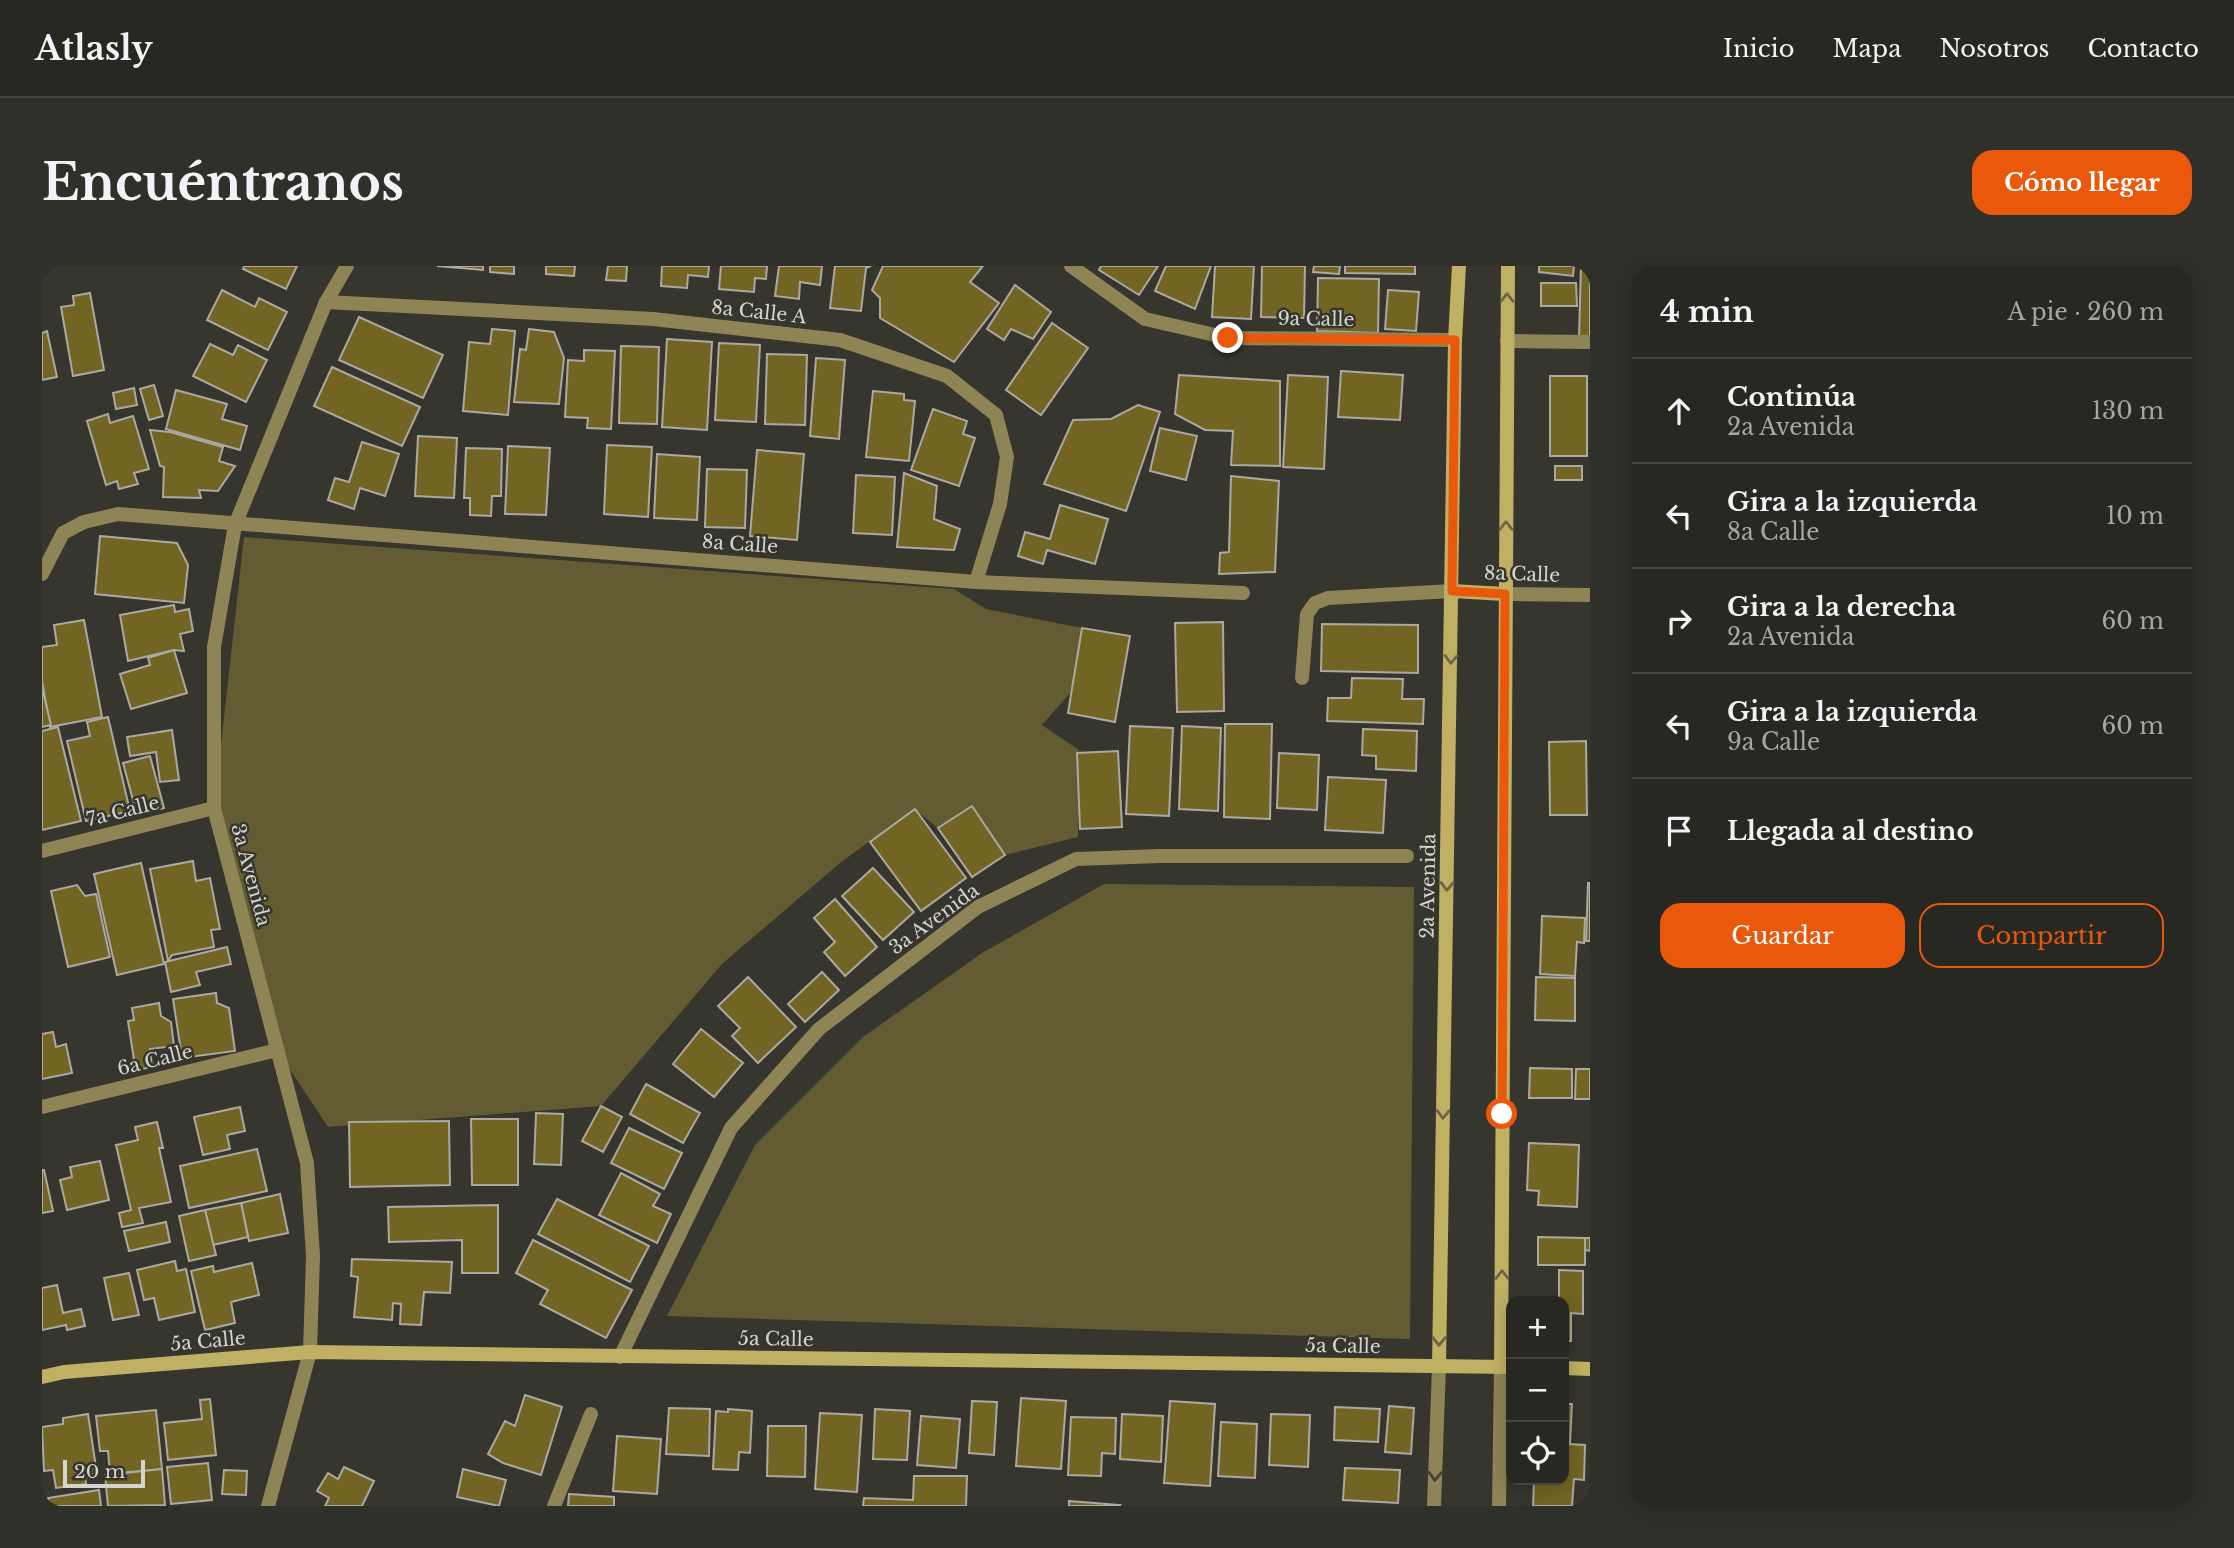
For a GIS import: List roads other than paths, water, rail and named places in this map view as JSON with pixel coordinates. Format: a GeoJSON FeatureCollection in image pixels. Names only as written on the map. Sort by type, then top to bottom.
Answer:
{"type":"FeatureCollection","features":[{"type":"Feature","properties":{"kind":"street","name":"3a Avenida"},"geometry":{"type":"LineString","coordinates":[[268,1506],[310,1352],[313,1256],[307,1163],[214,808],[214,647],[235,525],[326,302],[347,266]]}},
{"type":"Feature","properties":{"kind":"street","name":"9a Calle"},"geometry":{"type":"LineString","coordinates":[[1070,266],[1145,319],[1228,338],[1455,340]]}},
{"type":"Feature","properties":{"kind":"street","name":"2a Avenida"},"geometry":{"type":"LineString","coordinates":[[1434,1506],[1439,1366],[1455,340],[1459,266]]}},
{"type":"Feature","properties":{"kind":"street"},"geometry":{"type":"LineString","coordinates":[[1499,1506],[1506,1367],[1505,594],[1508,266]]}},
{"type":"Feature","properties":{"kind":"street","name":"8a Calle A"},"geometry":{"type":"LineString","coordinates":[[326,302],[653,319],[840,340],[947,376],[996,415],[1007,457],[1000,504],[976,582]]}},
{"type":"Feature","properties":{"kind":"street"},"geometry":{"type":"LineString","coordinates":[[1507,341],[1590,342]]}},
{"type":"Feature","properties":{"kind":"street","name":"8a Calle"},"geometry":{"type":"LineString","coordinates":[[42,574],[63,533],[84,522],[118,514],[976,582],[1243,593]]}},
{"type":"Feature","properties":{"kind":"street"},"geometry":{"type":"LineString","coordinates":[[1302,678],[1307,614],[1315,603],[1328,598],[1452,591]]}},
{"type":"Feature","properties":{"kind":"street","name":"8a Calle"},"geometry":{"type":"LineString","coordinates":[[1452,591],[1590,595]]}},
{"type":"Feature","properties":{"kind":"street","name":"7a Calle"},"geometry":{"type":"LineString","coordinates":[[42,851],[214,808]]}},
{"type":"Feature","properties":{"kind":"street","name":"3a Avenida"},"geometry":{"type":"LineString","coordinates":[[620,1357],[731,1128],[819,1029],[978,907],[1076,859],[1407,856]]}},
{"type":"Feature","properties":{"kind":"street","name":"6a Calle"},"geometry":{"type":"LineString","coordinates":[[42,1107],[277,1050]]}},
{"type":"Feature","properties":{"kind":"street","name":"5a Calle"},"geometry":{"type":"LineString","coordinates":[[42,1377],[64,1372],[310,1352],[1506,1367]]}},
{"type":"Feature","properties":{"kind":"street"},"geometry":{"type":"LineString","coordinates":[[1569,1368],[1590,1369]]}},
{"type":"Feature","properties":{"kind":"street"},"geometry":{"type":"LineString","coordinates":[[554,1506],[591,1414]]}}]}
